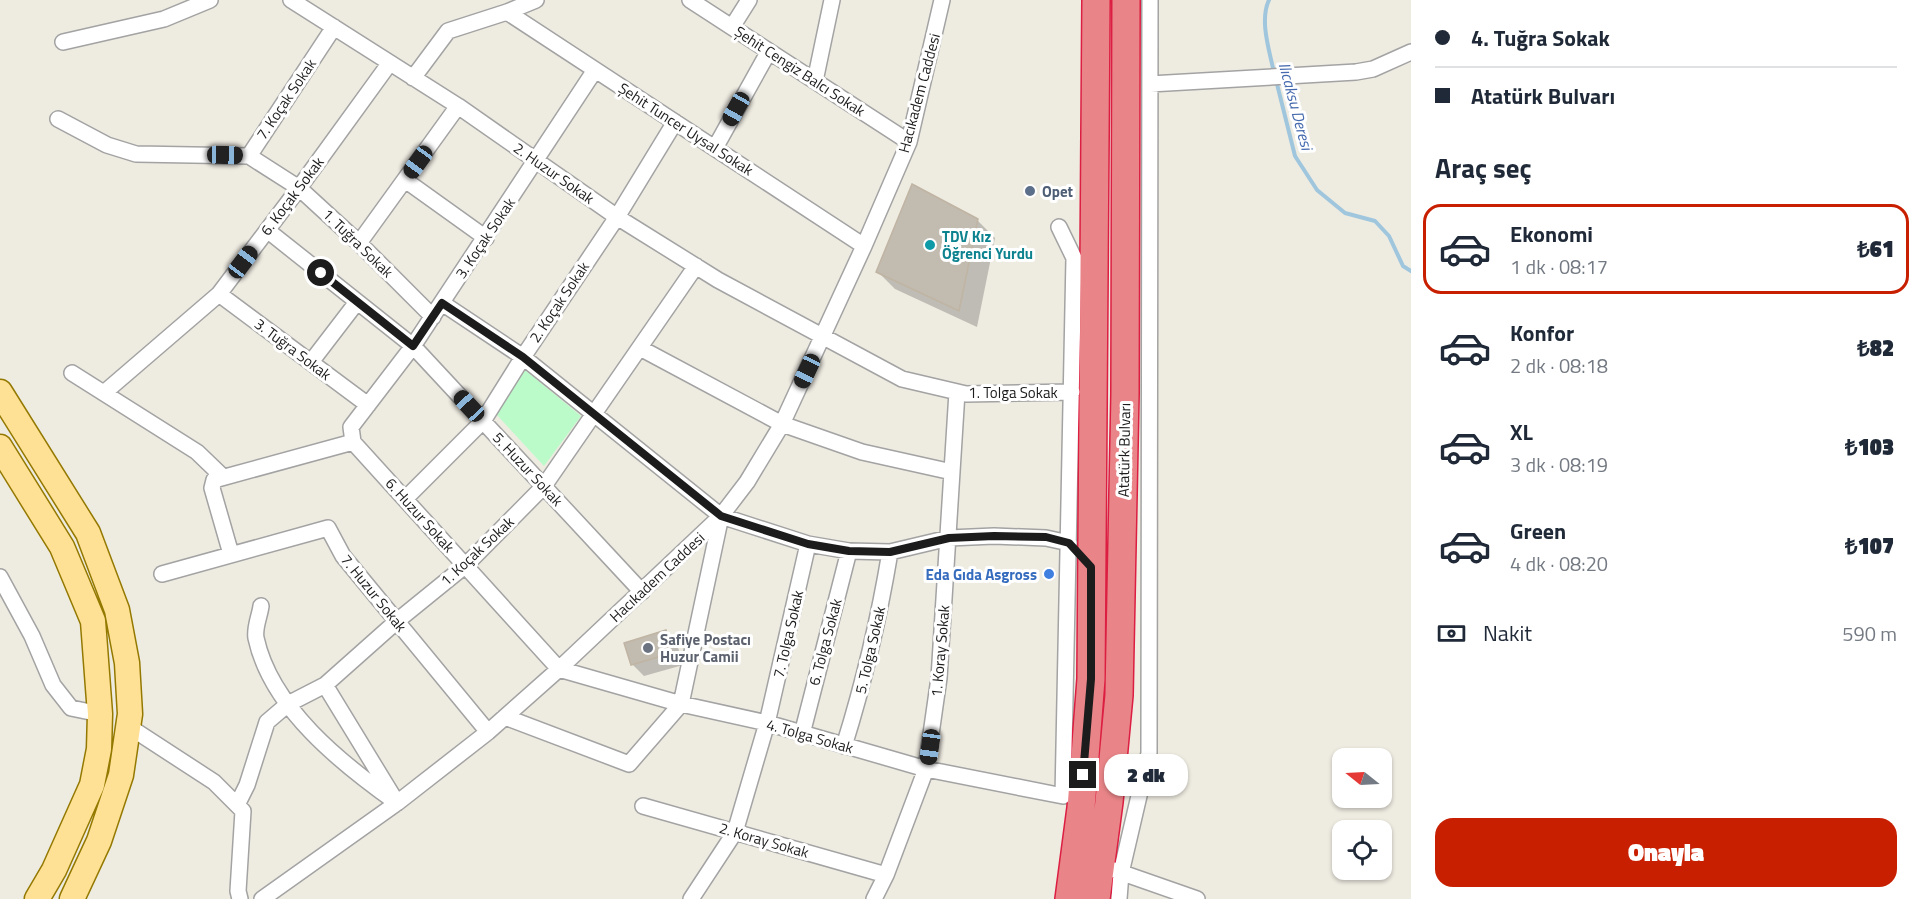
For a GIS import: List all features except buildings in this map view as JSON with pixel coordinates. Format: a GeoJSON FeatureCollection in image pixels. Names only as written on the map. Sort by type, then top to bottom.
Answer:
{"type":"FeatureCollection","features":[{"type":"Feature","properties":{"kind":"highway","name":"Atatürk Bulvarı"},"geometry":{"type":"LineString","coordinates":[[1069,899],[1072,802],[1091,679],[1091,567],[1083,396],[1096,0]]}},
{"type":"Feature","properties":{"kind":"highway","name":"Atatürk Bulvarı"},"geometry":{"type":"LineString","coordinates":[[1096,899],[1111,869],[1109,802],[1119,694],[1125,394],[1126,0]]}},
{"type":"Feature","properties":{"kind":"highway"},"geometry":{"type":"LineString","coordinates":[[1069,543],[1091,567]]}},
{"type":"Feature","properties":{"kind":"main road"},"geometry":{"type":"LineString","coordinates":[[0,392],[88,533],[117,610],[127,663],[130,714],[121,775],[99,841],[72,899]]}},
{"type":"Feature","properties":{"kind":"main road"},"geometry":{"type":"LineString","coordinates":[[0,447],[62,547],[93,621],[100,714],[99,749],[92,785],[54,870],[37,899]]}},
{"type":"Feature","properties":{"kind":"street"},"geometry":{"type":"LineString","coordinates":[[63,42],[164,19],[210,0]]}},
{"type":"Feature","properties":{"kind":"street","name":"2. Huzur Sokak"},"geometry":{"type":"LineString","coordinates":[[291,0],[458,106],[617,217],[718,280],[823,335]]}},
{"type":"Feature","properties":{"kind":"street"},"geometry":{"type":"LineString","coordinates":[[414,78],[448,31],[536,0]]}},
{"type":"Feature","properties":{"kind":"street","name":"Şehit Cengiz Balcı Sokak"},"geometry":{"type":"LineString","coordinates":[[690,0],[909,142]]}},
{"type":"Feature","properties":{"kind":"street"},"geometry":{"type":"LineString","coordinates":[[732,27],[749,0]]}},
{"type":"Feature","properties":{"kind":"street"},"geometry":{"type":"LineString","coordinates":[[815,81],[832,0]]}},
{"type":"Feature","properties":{"kind":"street","name":"Hacıkadem Caddesi"},"geometry":{"type":"LineString","coordinates":[[262,899],[397,803],[488,732],[559,669],[721,516],[747,482],[782,424],[909,142],[942,0]]}},
{"type":"Feature","properties":{"kind":"street"},"geometry":{"type":"LineString","coordinates":[[1119,899],[1111,869],[1149,753],[1150,0]]}},
{"type":"Feature","properties":{"kind":"street","name":"Şehit Tuncer Uysal Sokak"},"geometry":{"type":"LineString","coordinates":[[507,12],[864,246]]}},
{"type":"Feature","properties":{"kind":"street","name":"7. Koçak Sokak"},"geometry":{"type":"LineString","coordinates":[[58,119],[107,145],[136,154],[249,156],[334,27]]}},
{"type":"Feature","properties":{"kind":"street"},"geometry":{"type":"LineString","coordinates":[[715,148],[768,51]]}},
{"type":"Feature","properties":{"kind":"street"},"geometry":{"type":"LineString","coordinates":[[1150,84],[1356,72],[1373,69],[1411,52]]}},
{"type":"Feature","properties":{"kind":"street","name":"6. Koçak Sokak"},"geometry":{"type":"LineString","coordinates":[[105,392],[219,294],[389,64]]}},
{"type":"Feature","properties":{"kind":"street","name":"3. Koçak Sokak"},"geometry":{"type":"LineString","coordinates":[[353,442],[351,427],[433,317],[595,70]]}},
{"type":"Feature","properties":{"kind":"street"},"geometry":{"type":"LineString","coordinates":[[359,243],[458,106]]}},
{"type":"Feature","properties":{"kind":"street","name":"2. Koçak Sokak"},"geometry":{"type":"LineString","coordinates":[[406,498],[483,421],[617,217],[675,122]]}},
{"type":"Feature","properties":{"kind":"street","name":"1. Tuğra Sokak"},"geometry":{"type":"LineString","coordinates":[[249,156],[299,188],[359,243],[433,317]]}},
{"type":"Feature","properties":{"kind":"street"},"geometry":{"type":"LineString","coordinates":[[405,180],[486,238]]}},
{"type":"Feature","properties":{"kind":"street"},"geometry":{"type":"LineString","coordinates":[[1059,227],[1074,258],[1083,396],[1069,543],[1072,802]]}},
{"type":"Feature","properties":{"kind":"street","name":"5. Huzur Sokak"},"geometry":{"type":"LineString","coordinates":[[267,230],[413,346],[642,592]]}},
{"type":"Feature","properties":{"kind":"street","name":"1. Koçak Sokak"},"geometry":{"type":"LineString","coordinates":[[237,805],[247,785],[267,722],[288,704],[325,685],[397,621],[466,565],[544,486],[696,266]]}},
{"type":"Feature","properties":{"kind":"street","name":"3. Tuğra Sokak"},"geometry":{"type":"LineString","coordinates":[[219,294],[368,405]]}},
{"type":"Feature","properties":{"kind":"street"},"geometry":{"type":"LineString","coordinates":[[311,362],[357,302]]}},
{"type":"Feature","properties":{"kind":"street"},"geometry":{"type":"LineString","coordinates":[[442,303],[523,357],[721,516],[808,544],[849,551],[890,552],[949,538],[994,536],[1046,537],[1069,543]]}},
{"type":"Feature","properties":{"kind":"street","name":"1. Tolga Sokak"},"geometry":{"type":"LineString","coordinates":[[823,335],[902,379],[957,392],[1083,396]]}},
{"type":"Feature","properties":{"kind":"street"},"geometry":{"type":"LineString","coordinates":[[640,348],[782,424],[862,452],[952,472]]}},
{"type":"Feature","properties":{"kind":"street"},"geometry":{"type":"LineString","coordinates":[[72,373],[197,452],[223,477]]}},
{"type":"Feature","properties":{"kind":"street","name":"1. Koray Sokak"},"geometry":{"type":"LineString","coordinates":[[874,899],[886,875],[926,769],[939,678],[957,392]]}},
{"type":"Feature","properties":{"kind":"street"},"geometry":{"type":"LineString","coordinates":[[231,554],[212,488],[214,480],[353,442]]}},
{"type":"Feature","properties":{"kind":"street","name":"6. Huzur Sokak"},"geometry":{"type":"LineString","coordinates":[[353,442],[559,669]]}},
{"type":"Feature","properties":{"kind":"street"},"geometry":{"type":"LineString","coordinates":[[505,717],[629,764],[681,704],[721,516]]}},
{"type":"Feature","properties":{"kind":"street","name":"7. Huzur Sokak"},"geometry":{"type":"LineString","coordinates":[[162,574],[328,528],[344,556],[488,732]]}},
{"type":"Feature","properties":{"kind":"street","name":"7. Tolga Sokak"},"geometry":{"type":"LineString","coordinates":[[691,899],[735,832],[767,723],[808,544]]}},
{"type":"Feature","properties":{"kind":"street","name":"6. Tolga Sokak"},"geometry":{"type":"LineString","coordinates":[[802,734],[849,551]]}},
{"type":"Feature","properties":{"kind":"street","name":"5. Tolga Sokak"},"geometry":{"type":"LineString","coordinates":[[844,746],[871,652],[890,552]]}},
{"type":"Feature","properties":{"kind":"street"},"geometry":{"type":"LineString","coordinates":[[0,577],[32,636],[53,685],[71,708],[100,714]]}},
{"type":"Feature","properties":{"kind":"street"},"geometry":{"type":"LineString","coordinates":[[261,606],[255,635],[266,668],[288,704],[322,744],[359,776],[397,803]]}},
{"type":"Feature","properties":{"kind":"street","name":"4. Tolga Sokak"},"geometry":{"type":"LineString","coordinates":[[559,669],[681,704],[767,723],[926,769],[1072,802]]}},
{"type":"Feature","properties":{"kind":"street"},"geometry":{"type":"LineString","coordinates":[[325,685],[397,803]]}},
{"type":"Feature","properties":{"kind":"street"},"geometry":{"type":"LineString","coordinates":[[128,726],[214,782],[243,811],[238,891],[240,899]]}},
{"type":"Feature","properties":{"kind":"street","name":"2. Koray Sokak"},"geometry":{"type":"LineString","coordinates":[[643,806],[886,875]]}},
{"type":"Feature","properties":{"kind":"street"},"geometry":{"type":"LineString","coordinates":[[1111,869],[1197,899]]}},
{"type":"Feature","properties":{"kind":"green space"},"geometry":{"type":"Polygon","coordinates":[[[525,370],[581,416],[544,466],[496,414],[525,370]]]}},
{"type":"Feature","properties":{"kind":"waterway","name":"Ilıcaksu Deresi"},"geometry":{"type":"LineString","coordinates":[[1269,0],[1265,27],[1274,73]]}},
{"type":"Feature","properties":{"kind":"waterway","name":"Ilıcaksu Deresi"},"geometry":{"type":"LineString","coordinates":[[1276,80],[1295,156],[1317,190],[1345,213],[1375,221],[1389,236],[1403,266],[1411,271]]}},
{"type":"Feature","properties":{"kind":"place","name":"Opet"},"geometry":{"type":"Point","coordinates":[1030,191]}},
{"type":"Feature","properties":{"kind":"place","name":"TDV Kız Öğrenci Yurdu"},"geometry":{"type":"Point","coordinates":[930,245]}},
{"type":"Feature","properties":{"kind":"place","name":"Eda Gıda Asgross"},"geometry":{"type":"Point","coordinates":[1049,574]}},
{"type":"Feature","properties":{"kind":"place","name":"Safiye Postacı Huzur Camii"},"geometry":{"type":"Point","coordinates":[648,648]}},
{"type":"Feature","properties":{"kind":"route"},"geometry":{"type":"LineString","coordinates":[[321,273],[413,346],[442,303],[523,357],[721,516],[808,544],[849,551],[890,552],[949,538],[994,536],[1046,537],[1069,543],[1091,567],[1091,679],[1083,775]]}}]}
